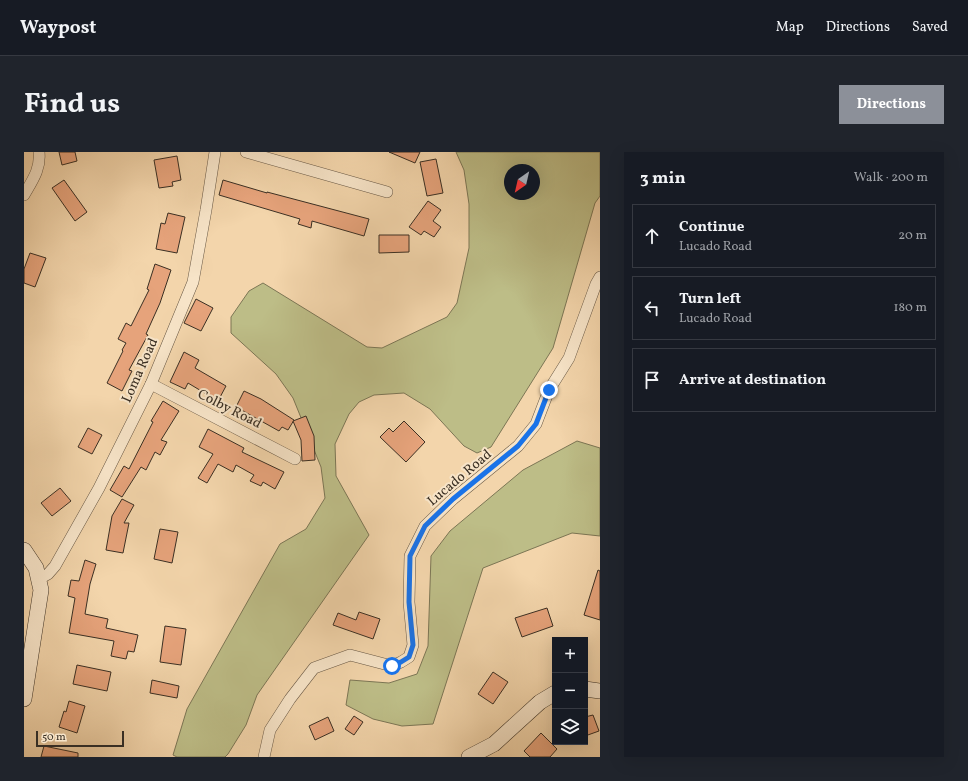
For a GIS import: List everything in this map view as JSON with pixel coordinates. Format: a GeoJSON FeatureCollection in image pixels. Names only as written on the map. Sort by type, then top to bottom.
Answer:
{"type":"FeatureCollection","features":[{"type":"Feature","properties":{"kind":"street"},"geometry":{"type":"LineString","coordinates":[[24,194],[36,175],[40,159],[39,152]]}},
{"type":"Feature","properties":{"kind":"street","name":"Loma Road"},"geometry":{"type":"LineString","coordinates":[[39,579],[48,574],[55,566],[99,488],[151,384],[193,282],[215,152]]}},
{"type":"Feature","properties":{"kind":"street"},"geometry":{"type":"LineString","coordinates":[[246,152],[388,192]]}},
{"type":"Feature","properties":{"kind":"street","name":"Lucado Road"},"geometry":{"type":"LineString","coordinates":[[264,757],[270,730],[290,699],[314,668],[350,655],[392,666],[409,657],[413,645],[409,602],[410,556],[425,526],[453,499],[518,446],[536,424],[549,390],[569,358],[596,284],[600,277]]}},
{"type":"Feature","properties":{"kind":"street","name":"Colby Road"},"geometry":{"type":"LineString","coordinates":[[151,384],[295,459]]}},
{"type":"Feature","properties":{"kind":"street"},"geometry":{"type":"LineString","coordinates":[[24,550],[36,568],[41,590],[24,699]]}},
{"type":"Feature","properties":{"kind":"street"},"geometry":{"type":"LineString","coordinates":[[588,689],[600,691]]}},
{"type":"Feature","properties":{"kind":"street"},"geometry":{"type":"LineString","coordinates":[[469,757],[494,744],[540,702],[552,695]]}},
{"type":"Feature","properties":{"kind":"green space"},"geometry":{"type":"Polygon","coordinates":[[[456,152],[600,152],[600,196],[595,203],[553,348],[491,447],[477,453],[464,446],[430,409],[404,393],[374,395],[359,402],[349,414],[335,444],[336,476],[369,535],[257,695],[246,725],[228,754],[225,757],[177,757],[173,755],[187,709],[280,544],[306,529],[325,498],[321,467],[293,398],[276,374],[231,333],[231,317],[249,291],[263,283],[367,347],[382,348],[447,317],[457,303],[469,248],[469,204],[464,170],[456,152]]]}},
{"type":"Feature","properties":{"kind":"green space"},"geometry":{"type":"Polygon","coordinates":[[[577,441],[600,448],[600,536],[572,533],[483,568],[433,724],[402,726],[373,719],[346,705],[350,680],[389,683],[417,674],[428,646],[431,556],[450,531],[523,470],[577,441]]]}},
{"type":"Feature","properties":{"kind":"building"},"geometry":{"type":"Polygon","coordinates":[[[59,152],[75,152],[77,161],[62,165],[59,152]]]}},
{"type":"Feature","properties":{"kind":"building"},"geometry":{"type":"Polygon","coordinates":[[[389,152],[420,152],[415,163],[389,152]]]}},
{"type":"Feature","properties":{"kind":"building"},"geometry":{"type":"Polygon","coordinates":[[[177,156],[181,180],[172,182],[173,186],[159,188],[154,160],[177,156]]]}},
{"type":"Feature","properties":{"kind":"building"},"geometry":{"type":"Polygon","coordinates":[[[436,159],[443,193],[427,196],[420,162],[436,159]]]}},
{"type":"Feature","properties":{"kind":"building"},"geometry":{"type":"Polygon","coordinates":[[[64,180],[87,212],[75,221],[52,188],[64,180]]]}},
{"type":"Feature","properties":{"kind":"building"},"geometry":{"type":"Polygon","coordinates":[[[223,180],[267,193],[369,219],[364,236],[312,221],[311,228],[298,224],[300,219],[219,195],[223,180]]]}},
{"type":"Feature","properties":{"kind":"building"},"geometry":{"type":"Polygon","coordinates":[[[428,201],[441,210],[433,221],[441,227],[434,237],[424,231],[421,235],[409,227],[428,201]]]}},
{"type":"Feature","properties":{"kind":"building"},"geometry":{"type":"Polygon","coordinates":[[[168,213],[185,217],[177,253],[156,249],[161,223],[165,224],[168,213]]]}},
{"type":"Feature","properties":{"kind":"building"},"geometry":{"type":"Polygon","coordinates":[[[379,235],[409,235],[409,252],[379,253],[379,235]]]}},
{"type":"Feature","properties":{"kind":"building"},"geometry":{"type":"Polygon","coordinates":[[[30,253],[46,258],[35,287],[24,283],[24,269],[30,253]]]}},
{"type":"Feature","properties":{"kind":"building"},"geometry":{"type":"Polygon","coordinates":[[[155,264],[171,270],[160,303],[146,334],[148,335],[129,370],[132,371],[122,391],[107,383],[126,343],[118,339],[126,323],[131,326],[149,290],[147,289],[155,264]]]}},
{"type":"Feature","properties":{"kind":"building"},"geometry":{"type":"Polygon","coordinates":[[[196,299],[213,308],[201,331],[184,323],[196,299]]]}},
{"type":"Feature","properties":{"kind":"building"},"geometry":{"type":"Polygon","coordinates":[[[184,352],[199,360],[195,368],[226,386],[218,401],[188,383],[185,389],[170,382],[184,352]]]}},
{"type":"Feature","properties":{"kind":"building"},"geometry":{"type":"Polygon","coordinates":[[[244,391],[261,399],[294,420],[288,430],[282,427],[279,431],[236,407],[244,391]]]}},
{"type":"Feature","properties":{"kind":"building"},"geometry":{"type":"Polygon","coordinates":[[[163,401],[179,411],[161,440],[167,442],[160,455],[155,452],[146,470],[141,467],[122,497],[110,490],[124,466],[129,469],[153,422],[151,421],[163,401]]]}},
{"type":"Feature","properties":{"kind":"building"},"geometry":{"type":"Polygon","coordinates":[[[306,416],[314,436],[315,460],[302,461],[301,440],[293,421],[306,416]]]}},
{"type":"Feature","properties":{"kind":"building"},"geometry":{"type":"Polygon","coordinates":[[[404,421],[425,442],[406,462],[380,437],[389,428],[393,432],[404,421]]]}},
{"type":"Feature","properties":{"kind":"building"},"geometry":{"type":"Polygon","coordinates":[[[88,428],[102,435],[92,454],[78,447],[88,428]]]}},
{"type":"Feature","properties":{"kind":"building"},"geometry":{"type":"Polygon","coordinates":[[[208,429],[244,448],[242,452],[284,472],[275,489],[263,482],[261,486],[250,481],[254,475],[236,465],[233,472],[218,464],[207,483],[198,478],[213,454],[199,447],[208,429]]]}},
{"type":"Feature","properties":{"kind":"building"},"geometry":{"type":"Polygon","coordinates":[[[60,488],[71,501],[52,516],[41,503],[60,488]]]}},
{"type":"Feature","properties":{"kind":"building"},"geometry":{"type":"Polygon","coordinates":[[[122,499],[134,505],[124,523],[129,523],[123,553],[106,550],[112,516],[122,499]]]}},
{"type":"Feature","properties":{"kind":"building"},"geometry":{"type":"Polygon","coordinates":[[[160,529],[178,532],[172,563],[154,559],[160,529]]]}},
{"type":"Feature","properties":{"kind":"building"},"geometry":{"type":"Polygon","coordinates":[[[85,560],[96,564],[90,584],[85,614],[108,619],[106,628],[138,635],[134,652],[128,651],[126,659],[111,656],[114,641],[69,633],[75,598],[68,596],[71,580],[79,581],[85,560]]]}},
{"type":"Feature","properties":{"kind":"building"},"geometry":{"type":"Polygon","coordinates":[[[598,570],[600,571],[600,620],[584,615],[598,570]]]}},
{"type":"Feature","properties":{"kind":"building"},"geometry":{"type":"Polygon","coordinates":[[[547,608],[553,626],[522,637],[515,618],[547,608]]]}},
{"type":"Feature","properties":{"kind":"building"},"geometry":{"type":"Polygon","coordinates":[[[359,612],[380,619],[373,639],[333,625],[338,613],[356,620],[359,612]]]}},
{"type":"Feature","properties":{"kind":"building"},"geometry":{"type":"Polygon","coordinates":[[[165,626],[186,629],[181,665],[160,662],[165,626]]]}},
{"type":"Feature","properties":{"kind":"building"},"geometry":{"type":"Polygon","coordinates":[[[77,665],[111,672],[107,691],[73,684],[77,665]]]}},
{"type":"Feature","properties":{"kind":"building"},"geometry":{"type":"Polygon","coordinates":[[[493,672],[508,682],[493,704],[478,694],[493,672]]]}},
{"type":"Feature","properties":{"kind":"building"},"geometry":{"type":"Polygon","coordinates":[[[152,680],[179,686],[177,698],[150,693],[152,680]]]}},
{"type":"Feature","properties":{"kind":"building"},"geometry":{"type":"Polygon","coordinates":[[[69,701],[85,706],[77,733],[59,727],[69,701]]]}},
{"type":"Feature","properties":{"kind":"building"},"geometry":{"type":"Polygon","coordinates":[[[593,715],[599,731],[588,735],[588,716],[593,715]]]}},
{"type":"Feature","properties":{"kind":"building"},"geometry":{"type":"Polygon","coordinates":[[[354,716],[363,722],[354,735],[345,729],[354,716]]]}},
{"type":"Feature","properties":{"kind":"building"},"geometry":{"type":"Polygon","coordinates":[[[328,717],[334,731],[315,740],[309,726],[328,717]]]}},
{"type":"Feature","properties":{"kind":"building"},"geometry":{"type":"Polygon","coordinates":[[[541,733],[557,749],[550,757],[530,757],[524,751],[541,733]]]}},
{"type":"Feature","properties":{"kind":"building"},"geometry":{"type":"Polygon","coordinates":[[[44,746],[78,753],[78,757],[41,757],[44,746]]]}},
{"type":"Feature","properties":{"kind":"route"},"geometry":{"type":"LineString","coordinates":[[392,666],[409,657],[413,645],[409,602],[410,556],[425,526],[453,499],[502,461],[518,446],[536,424],[549,390]]}}]}
